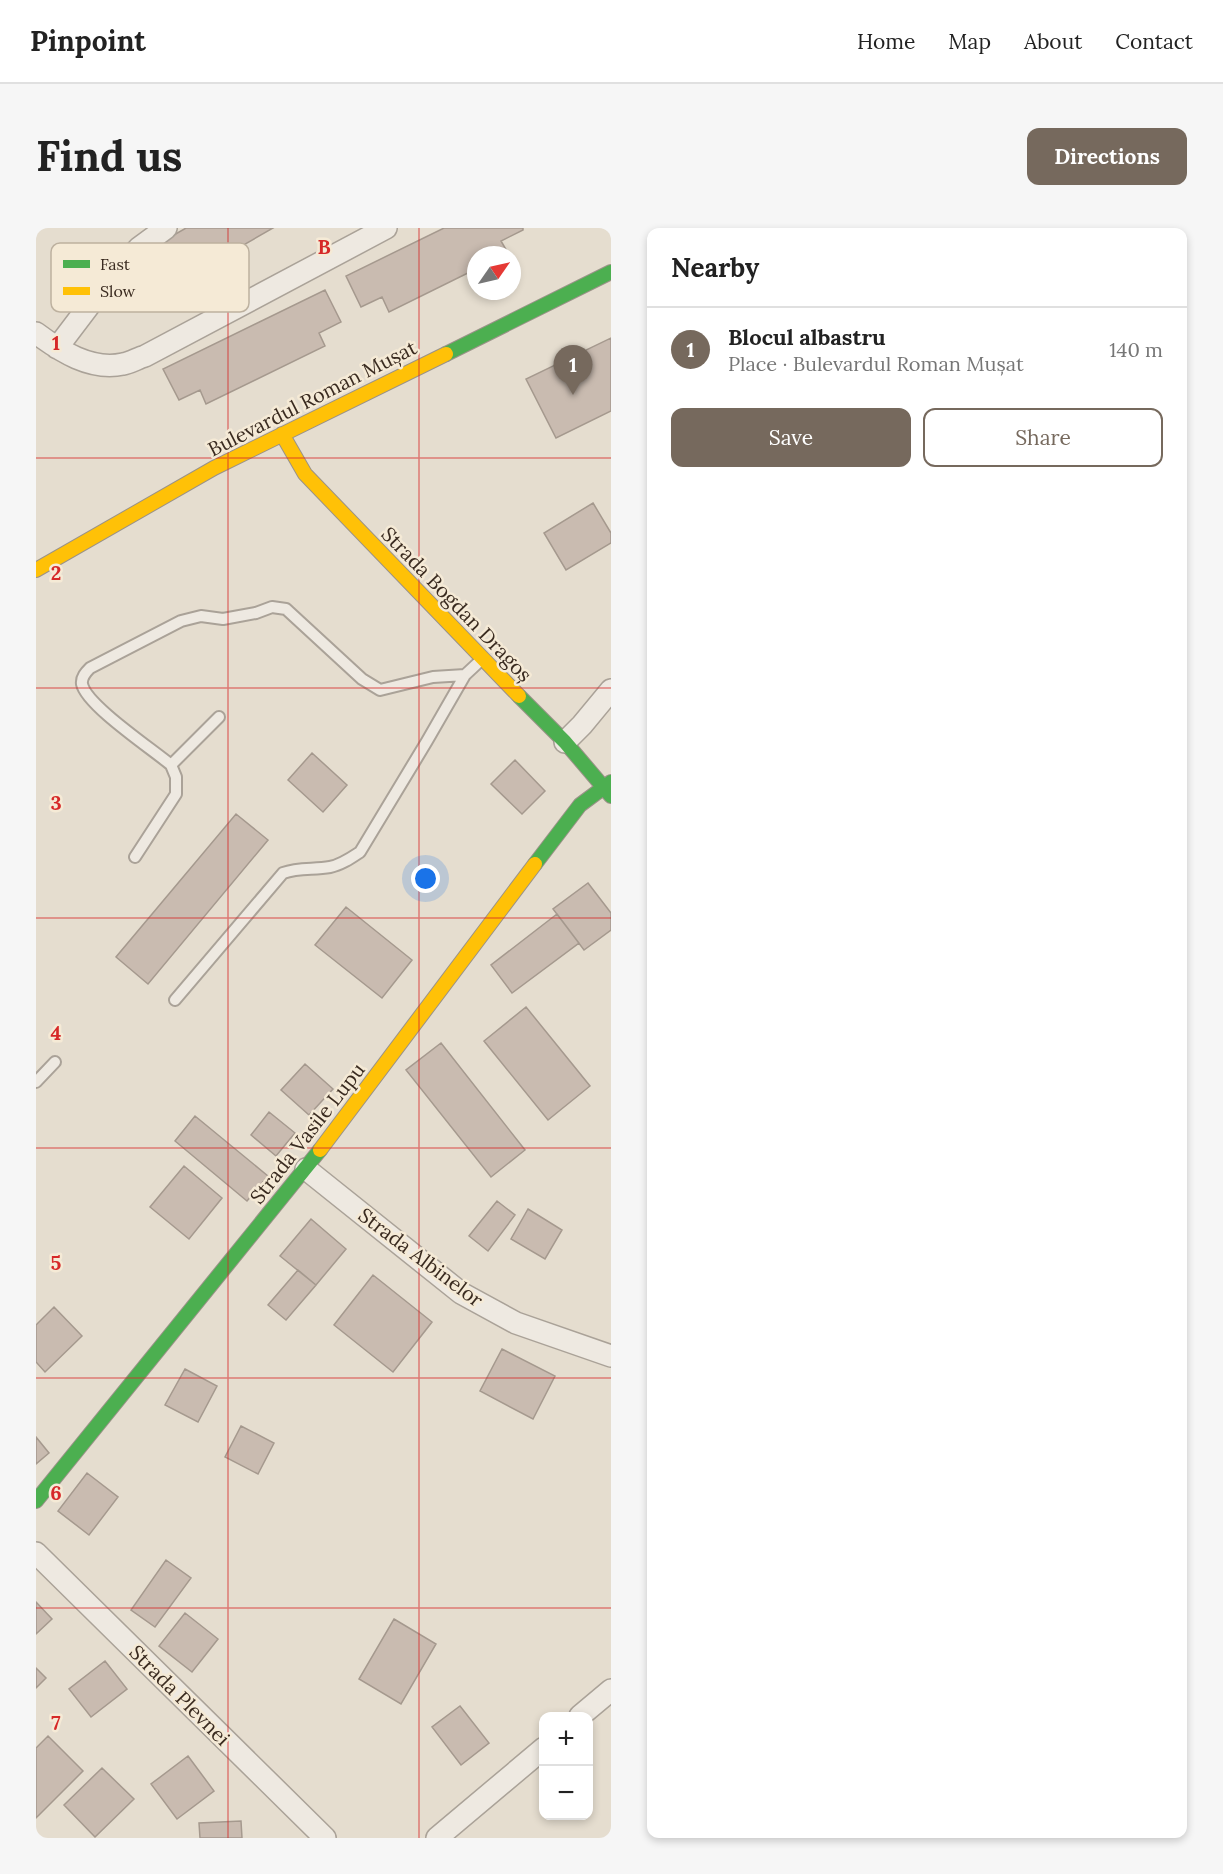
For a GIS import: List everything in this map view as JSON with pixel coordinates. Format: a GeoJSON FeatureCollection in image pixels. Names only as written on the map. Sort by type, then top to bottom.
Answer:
{"type":"FeatureCollection","features":[{"type":"Feature","properties":{"kind":"main road","name":"Bulevardul Roman Mușat"},"geometry":{"type":"LineString","coordinates":[[36,570],[214,468],[611,272]]}},
{"type":"Feature","properties":{"kind":"main road","name":"Strada Bogdan Dragoș"},"geometry":{"type":"LineString","coordinates":[[282,434],[305,474],[609,788]]}},
{"type":"Feature","properties":{"kind":"main road","name":"Strada Vasile Lupu"},"geometry":{"type":"LineString","coordinates":[[36,1501],[306,1168],[580,805],[609,788]]}},
{"type":"Feature","properties":{"kind":"street"},"geometry":{"type":"LineString","coordinates":[[146,243],[166,228]]}},
{"type":"Feature","properties":{"kind":"street"},"geometry":{"type":"LineString","coordinates":[[249,301],[386,228]]}},
{"type":"Feature","properties":{"kind":"street"},"geometry":{"type":"LineString","coordinates":[[57,348],[84,312]]}},
{"type":"Feature","properties":{"kind":"street"},"geometry":{"type":"LineString","coordinates":[[36,333],[57,348],[97,365],[123,364],[145,356],[228,312]]}},
{"type":"Feature","properties":{"kind":"street"},"geometry":{"type":"LineString","coordinates":[[565,741],[582,725],[611,690]]}},
{"type":"Feature","properties":{"kind":"street","name":"Strada Albinelor"},"geometry":{"type":"LineString","coordinates":[[306,1168],[461,1293],[516,1323],[611,1356]]}},
{"type":"Feature","properties":{"kind":"street","name":"Strada Plevnei"},"geometry":{"type":"LineString","coordinates":[[36,1553],[325,1838]]}},
{"type":"Feature","properties":{"kind":"street"},"geometry":{"type":"LineString","coordinates":[[585,1712],[611,1690]]}},
{"type":"Feature","properties":{"kind":"street"},"geometry":{"type":"LineString","coordinates":[[436,1838],[539,1751]]}},
{"type":"Feature","properties":{"kind":"lane"},"geometry":{"type":"LineString","coordinates":[[135,857],[176,795],[176,777],[171,765],[92,703],[82,683],[83,675],[90,668],[180,621],[201,616],[223,620],[272,607],[286,609],[362,679],[380,690],[433,676],[465,675]]}},
{"type":"Feature","properties":{"kind":"lane"},"geometry":{"type":"LineString","coordinates":[[175,1000],[283,873],[294,869],[330,867],[360,852],[428,741],[465,675],[482,659]]}},
{"type":"Feature","properties":{"kind":"lane"},"geometry":{"type":"LineString","coordinates":[[171,765],[219,717]]}},
{"type":"Feature","properties":{"kind":"lane"},"geometry":{"type":"LineString","coordinates":[[36,1082],[55,1062]]}},
{"type":"Feature","properties":{"kind":"building"},"geometry":{"type":"Polygon","coordinates":[[[186,228],[273,228],[247,243],[160,243],[186,228]]]}},
{"type":"Feature","properties":{"kind":"building"},"geometry":{"type":"Polygon","coordinates":[[[444,228],[523,228],[501,241],[504,246],[467,246],[467,273],[389,312],[382,297],[361,307],[346,276],[444,228]]]}},
{"type":"Feature","properties":{"kind":"building"},"geometry":{"type":"Polygon","coordinates":[[[325,290],[341,322],[319,333],[325,346],[206,404],[200,390],[179,400],[163,369],[325,290]]]}},
{"type":"Feature","properties":{"kind":"building"},"geometry":{"type":"Polygon","coordinates":[[[611,338],[611,411],[556,438],[526,379],[611,338]]]}},
{"type":"Feature","properties":{"kind":"building"},"geometry":{"type":"Polygon","coordinates":[[[593,503],[611,533],[611,543],[566,570],[544,533],[593,503]]]}},
{"type":"Feature","properties":{"kind":"building"},"geometry":{"type":"Polygon","coordinates":[[[312,753],[347,785],[323,812],[288,780],[312,753]]]}},
{"type":"Feature","properties":{"kind":"building"},"geometry":{"type":"Polygon","coordinates":[[[515,760],[545,791],[522,814],[491,784],[515,760]]]}},
{"type":"Feature","properties":{"kind":"building"},"geometry":{"type":"Polygon","coordinates":[[[236,814],[268,840],[148,984],[116,957],[236,814]]]}},
{"type":"Feature","properties":{"kind":"building"},"geometry":{"type":"Polygon","coordinates":[[[588,883],[611,913],[611,930],[584,950],[553,909],[588,883]]]}},
{"type":"Feature","properties":{"kind":"building"},"geometry":{"type":"Polygon","coordinates":[[[346,907],[412,960],[382,998],[315,945],[346,907]]]}},
{"type":"Feature","properties":{"kind":"building"},"geometry":{"type":"Polygon","coordinates":[[[557,914],[579,943],[512,993],[491,965],[557,914]]]}},
{"type":"Feature","properties":{"kind":"building"},"geometry":{"type":"Polygon","coordinates":[[[526,1007],[590,1086],[548,1120],[484,1041],[526,1007]]]}},
{"type":"Feature","properties":{"kind":"building"},"geometry":{"type":"Polygon","coordinates":[[[441,1043],[525,1150],[491,1177],[406,1070],[441,1043]]]}},
{"type":"Feature","properties":{"kind":"building"},"geometry":{"type":"Polygon","coordinates":[[[305,1064],[333,1089],[309,1115],[281,1090],[305,1064]]]}},
{"type":"Feature","properties":{"kind":"building"},"geometry":{"type":"Polygon","coordinates":[[[269,1112],[295,1133],[276,1156],[251,1135],[269,1112]]]}},
{"type":"Feature","properties":{"kind":"building"},"geometry":{"type":"Polygon","coordinates":[[[195,1116],[268,1176],[247,1201],[175,1141],[195,1116]]]}},
{"type":"Feature","properties":{"kind":"building"},"geometry":{"type":"Polygon","coordinates":[[[184,1166],[222,1198],[189,1239],[150,1207],[184,1166]]]}},
{"type":"Feature","properties":{"kind":"building"},"geometry":{"type":"Polygon","coordinates":[[[497,1201],[515,1215],[488,1251],[469,1236],[497,1201]]]}},
{"type":"Feature","properties":{"kind":"building"},"geometry":{"type":"Polygon","coordinates":[[[528,1209],[562,1230],[545,1259],[511,1239],[528,1209]]]}},
{"type":"Feature","properties":{"kind":"building"},"geometry":{"type":"Polygon","coordinates":[[[311,1219],[346,1249],[316,1285],[280,1256],[311,1219]]]}},
{"type":"Feature","properties":{"kind":"building"},"geometry":{"type":"Polygon","coordinates":[[[298,1270],[316,1285],[286,1320],[268,1305],[298,1270]]]}},
{"type":"Feature","properties":{"kind":"building"},"geometry":{"type":"Polygon","coordinates":[[[373,1275],[432,1322],[393,1372],[334,1325],[373,1275]]]}},
{"type":"Feature","properties":{"kind":"building"},"geometry":{"type":"Polygon","coordinates":[[[54,1307],[82,1336],[45,1372],[36,1362],[36,1325],[54,1307]]]}},
{"type":"Feature","properties":{"kind":"building"},"geometry":{"type":"Polygon","coordinates":[[[502,1349],[555,1376],[533,1419],[480,1391],[502,1349]]]}},
{"type":"Feature","properties":{"kind":"building"},"geometry":{"type":"Polygon","coordinates":[[[185,1369],[217,1386],[198,1422],[165,1405],[185,1369]]]}},
{"type":"Feature","properties":{"kind":"building"},"geometry":{"type":"Polygon","coordinates":[[[241,1426],[274,1443],[258,1474],[225,1457],[241,1426]]]}},
{"type":"Feature","properties":{"kind":"building"},"geometry":{"type":"Polygon","coordinates":[[[36,1437],[49,1453],[36,1464],[36,1437]]]}},
{"type":"Feature","properties":{"kind":"building"},"geometry":{"type":"Polygon","coordinates":[[[87,1473],[118,1497],[89,1535],[58,1511],[87,1473]]]}},
{"type":"Feature","properties":{"kind":"building"},"geometry":{"type":"Polygon","coordinates":[[[166,1560],[191,1578],[155,1627],[131,1610],[166,1560]]]}},
{"type":"Feature","properties":{"kind":"building"},"geometry":{"type":"Polygon","coordinates":[[[36,1602],[52,1619],[36,1634],[36,1602]]]}},
{"type":"Feature","properties":{"kind":"building"},"geometry":{"type":"Polygon","coordinates":[[[185,1613],[218,1639],[192,1672],[159,1646],[185,1613]]]}},
{"type":"Feature","properties":{"kind":"building"},"geometry":{"type":"Polygon","coordinates":[[[394,1619],[436,1644],[401,1704],[359,1679],[394,1619]]]}},
{"type":"Feature","properties":{"kind":"building"},"geometry":{"type":"Polygon","coordinates":[[[105,1661],[127,1689],[91,1717],[69,1689],[105,1661]]]}},
{"type":"Feature","properties":{"kind":"building"},"geometry":{"type":"Polygon","coordinates":[[[36,1668],[46,1678],[36,1688],[36,1668]]]}},
{"type":"Feature","properties":{"kind":"building"},"geometry":{"type":"Polygon","coordinates":[[[460,1706],[489,1743],[461,1765],[432,1727],[460,1706]]]}},
{"type":"Feature","properties":{"kind":"building"},"geometry":{"type":"Polygon","coordinates":[[[48,1736],[83,1771],[36,1818],[36,1748],[48,1736]]]}},
{"type":"Feature","properties":{"kind":"building"},"geometry":{"type":"Polygon","coordinates":[[[188,1756],[214,1791],[177,1819],[151,1784],[188,1756]]]}},
{"type":"Feature","properties":{"kind":"building"},"geometry":{"type":"Polygon","coordinates":[[[102,1768],[134,1799],[95,1837],[64,1805],[102,1768]]]}},
{"type":"Feature","properties":{"kind":"building"},"geometry":{"type":"Polygon","coordinates":[[[241,1821],[242,1838],[200,1838],[199,1823],[241,1821]]]}},
{"type":"Feature","properties":{"kind":"traffic: fast"},"geometry":{"type":"LineString","coordinates":[[446,354],[611,272]]}},
{"type":"Feature","properties":{"kind":"traffic: fast"},"geometry":{"type":"LineString","coordinates":[[519,696],[565,742],[611,796]]}},
{"type":"Feature","properties":{"kind":"traffic: fast"},"geometry":{"type":"LineString","coordinates":[[535,864],[580,805],[611,782]]}},
{"type":"Feature","properties":{"kind":"traffic: fast"},"geometry":{"type":"LineString","coordinates":[[36,1501],[320,1150]]}},
{"type":"Feature","properties":{"kind":"traffic: slow"},"geometry":{"type":"LineString","coordinates":[[36,570],[214,468],[446,354]]}},
{"type":"Feature","properties":{"kind":"traffic: slow"},"geometry":{"type":"LineString","coordinates":[[282,434],[305,474],[519,696]]}},
{"type":"Feature","properties":{"kind":"traffic: slow"},"geometry":{"type":"LineString","coordinates":[[320,1150],[535,864]]}},
{"type":"Feature","properties":{"kind":"place","name":"Blocul albastru"},"geometry":{"type":"Point","coordinates":[573,395]}}]}
